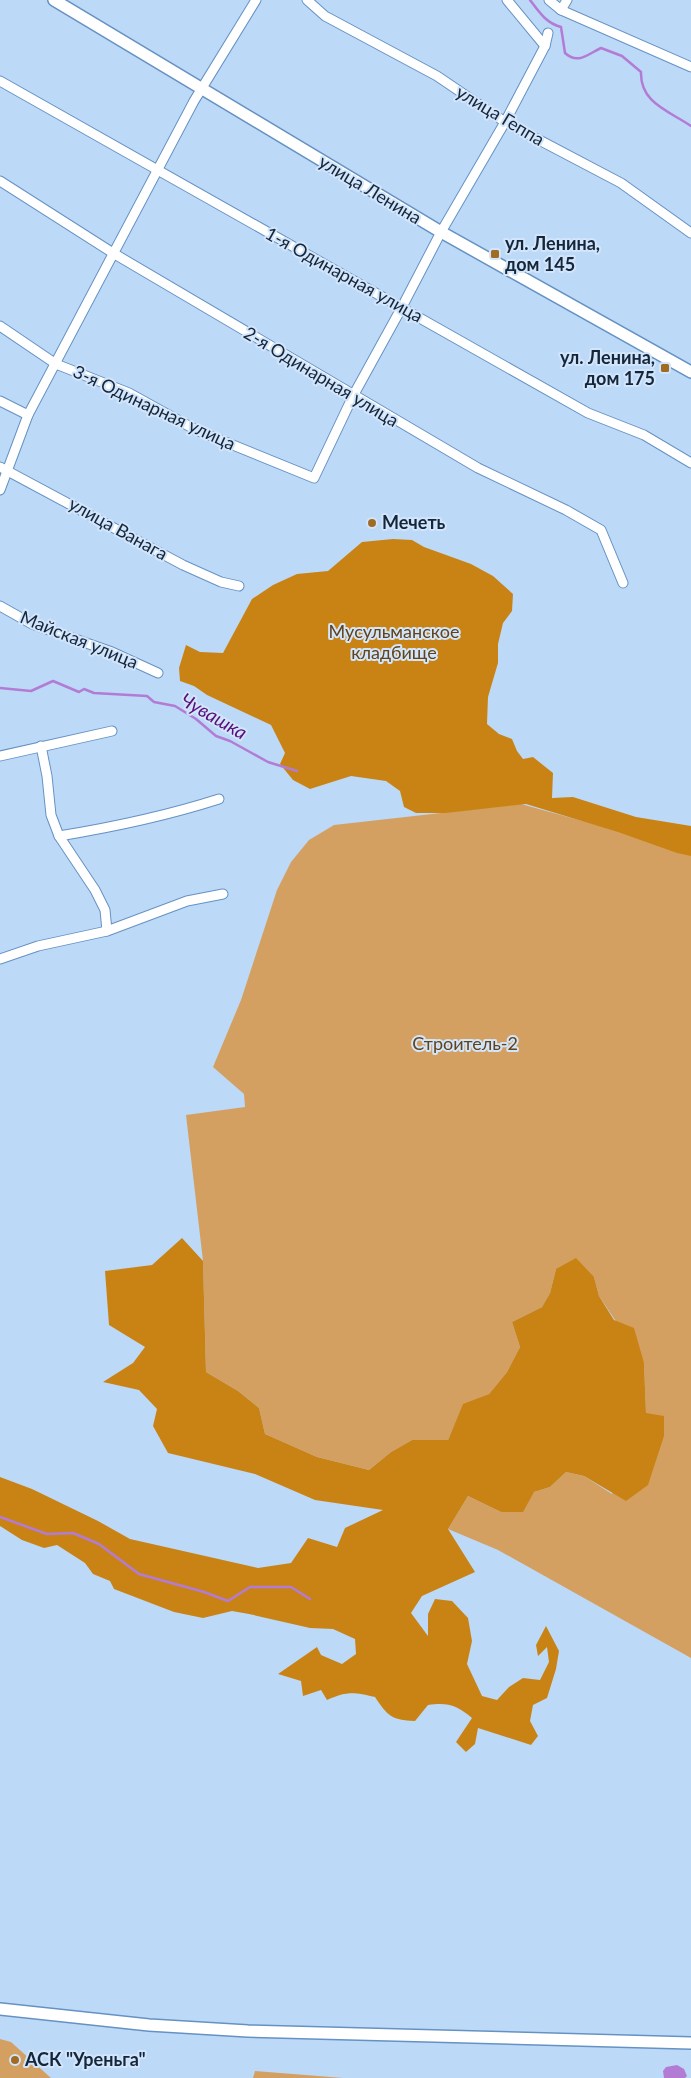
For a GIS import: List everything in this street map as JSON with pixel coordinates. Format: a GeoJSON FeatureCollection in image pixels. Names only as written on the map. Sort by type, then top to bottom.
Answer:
{"type":"FeatureCollection","features":[{"type":"Feature","properties":{"kind":"main road","name":"улица Ленина"},"geometry":{"type":"LineString","coordinates":[[54,0],[200,90],[441,232],[691,372]]}},
{"type":"Feature","properties":{"kind":"main road"},"geometry":{"type":"LineString","coordinates":[[0,2009],[149,2025],[248,2031],[691,2043]]}},
{"type":"Feature","properties":{"kind":"street"},"geometry":{"type":"LineString","coordinates":[[0,490],[4,468],[28,415],[200,90],[256,0]]}},
{"type":"Feature","properties":{"kind":"street","name":"улица Геппа"},"geometry":{"type":"LineString","coordinates":[[307,0],[325,16],[437,76],[505,122],[621,183],[691,233]]}},
{"type":"Feature","properties":{"kind":"street"},"geometry":{"type":"LineString","coordinates":[[508,0],[545,46]]}},
{"type":"Feature","properties":{"kind":"street"},"geometry":{"type":"LineString","coordinates":[[549,0],[561,10],[691,67]]}},
{"type":"Feature","properties":{"kind":"street"},"geometry":{"type":"LineString","coordinates":[[561,10],[566,0]]}},
{"type":"Feature","properties":{"kind":"street"},"geometry":{"type":"LineString","coordinates":[[353,396],[441,232],[505,122],[545,46],[548,33]]}},
{"type":"Feature","properties":{"kind":"street","name":"1-я Одинарная улица"},"geometry":{"type":"LineString","coordinates":[[0,81],[588,413],[644,435],[691,463]]}},
{"type":"Feature","properties":{"kind":"street","name":"2-я Одинарная улица"},"geometry":{"type":"LineString","coordinates":[[0,181],[113,253],[353,396],[478,468],[566,510],[600,530],[623,583]]}},
{"type":"Feature","properties":{"kind":"street","name":"3-я Одинарная улица"},"geometry":{"type":"LineString","coordinates":[[0,326],[56,364],[129,393],[196,430],[314,478],[353,396]]}},
{"type":"Feature","properties":{"kind":"street"},"geometry":{"type":"LineString","coordinates":[[0,401],[28,415]]}},
{"type":"Feature","properties":{"kind":"street","name":"улица Ванага"},"geometry":{"type":"LineString","coordinates":[[4,468],[183,565],[221,582],[239,586]]}},
{"type":"Feature","properties":{"kind":"street","name":"Майская улица"},"geometry":{"type":"LineString","coordinates":[[0,606],[32,624],[112,652],[158,673]]}},
{"type":"Feature","properties":{"kind":"street"},"geometry":{"type":"LineString","coordinates":[[0,756],[112,731]]}},
{"type":"Feature","properties":{"kind":"street"},"geometry":{"type":"LineString","coordinates":[[41,746],[47,776],[51,815],[59,836],[99,896],[105,910],[107,932]]}},
{"type":"Feature","properties":{"kind":"street"},"geometry":{"type":"LineString","coordinates":[[59,836],[119,826],[167,815],[219,799]]}},
{"type":"Feature","properties":{"kind":"street"},"geometry":{"type":"LineString","coordinates":[[0,959],[38,946],[107,932],[187,900],[223,894]]}},
{"type":"Feature","properties":{"kind":"green space","name":"Мусульманское кладбище"},"geometry":{"type":"Polygon","coordinates":[[[393,539],[412,540],[424,547],[471,564],[493,576],[513,594],[512,611],[503,623],[498,644],[498,663],[488,697],[487,724],[499,734],[512,739],[523,759],[533,757],[553,773],[552,798],[573,797],[636,817],[691,826],[691,856],[526,804],[446,813],[416,813],[404,807],[400,791],[386,781],[351,776],[310,789],[293,780],[280,764],[285,753],[271,725],[207,695],[194,686],[180,681],[179,668],[186,645],[200,652],[223,653],[252,599],[273,585],[297,574],[328,571],[362,542],[393,539]]]}},
{"type":"Feature","properties":{"kind":"green space","name":"Строитель-2"},"geometry":{"type":"Polygon","coordinates":[[[521,804],[691,851],[691,1658],[498,1550],[448,1529],[468,1496],[501,1512],[534,1492],[550,1487],[566,1472],[584,1476],[612,1494],[646,1414],[644,1363],[599,1296],[594,1277],[556,1269],[550,1293],[542,1307],[512,1322],[520,1347],[507,1372],[489,1394],[463,1405],[448,1440],[412,1440],[391,1452],[369,1470],[317,1457],[265,1434],[259,1408],[238,1391],[206,1372],[203,1261],[186,1115],[245,1107],[244,1094],[213,1067],[241,1000],[277,890],[291,862],[309,840],[334,825],[521,804]]]}},
{"type":"Feature","properties":{"kind":"green space"},"geometry":{"type":"Polygon","coordinates":[[[182,1238],[203,1261],[206,1372],[238,1391],[259,1408],[265,1434],[317,1457],[369,1470],[391,1452],[412,1440],[448,1440],[463,1404],[489,1394],[507,1372],[520,1347],[512,1322],[542,1307],[550,1293],[556,1269],[576,1258],[594,1277],[599,1296],[614,1320],[634,1328],[644,1363],[646,1413],[664,1416],[664,1436],[648,1485],[626,1501],[584,1476],[566,1472],[550,1487],[534,1492],[523,1512],[501,1512],[468,1496],[448,1529],[475,1572],[422,1596],[411,1613],[428,1636],[428,1614],[435,1599],[452,1601],[468,1618],[472,1641],[467,1664],[482,1696],[497,1700],[509,1687],[523,1678],[540,1680],[549,1662],[547,1647],[538,1656],[536,1645],[546,1626],[559,1651],[556,1669],[547,1698],[533,1705],[530,1721],[538,1736],[531,1745],[478,1728],[475,1744],[466,1752],[456,1742],[472,1718],[452,1705],[428,1705],[415,1721],[400,1720],[391,1716],[383,1709],[375,1697],[368,1695],[345,1694],[327,1700],[321,1690],[303,1696],[301,1681],[278,1674],[317,1647],[321,1655],[342,1664],[356,1654],[355,1639],[333,1629],[310,1628],[232,1611],[203,1618],[174,1612],[114,1589],[110,1581],[93,1574],[85,1563],[57,1545],[44,1548],[22,1540],[0,1526],[0,1477],[32,1489],[130,1539],[258,1568],[291,1563],[308,1538],[337,1547],[345,1528],[383,1510],[315,1500],[255,1474],[168,1453],[153,1426],[157,1409],[139,1390],[103,1382],[133,1363],[145,1347],[109,1325],[105,1271],[152,1265],[182,1238]]]}},
{"type":"Feature","properties":{"kind":"green space","name":"АСК \"Уреньга\""},"geometry":{"type":"Polygon","coordinates":[[[0,2039],[11,2042],[51,2078],[0,2078],[0,2039]]]}},
{"type":"Feature","properties":{"kind":"green space"},"geometry":{"type":"Polygon","coordinates":[[[255,2071],[343,2078],[253,2078],[255,2071]]]}},
{"type":"Feature","properties":{"kind":"shaded area"},"geometry":{"type":"Polygon","coordinates":[[[677,2065],[684,2069],[687,2076],[685,2078],[664,2078],[663,2071],[666,2067],[677,2065]]]}},
{"type":"Feature","properties":{"kind":"waterway"},"geometry":{"type":"LineString","coordinates":[[530,0],[547,20],[561,27],[565,53],[574,58],[579,58],[601,48],[622,56],[641,72],[642,83],[651,99],[657,105],[691,126]]}},
{"type":"Feature","properties":{"kind":"waterway","name":"Чувашка"},"geometry":{"type":"LineString","coordinates":[[0,688],[31,691],[53,681],[79,692],[84,689],[94,693],[147,696],[154,702],[175,706],[196,719],[216,736],[230,741],[268,762],[297,771]]}},
{"type":"Feature","properties":{"kind":"waterway"},"geometry":{"type":"LineString","coordinates":[[0,1517],[47,1534],[73,1533],[99,1544],[139,1574],[204,1592],[228,1601],[250,1587],[291,1587],[310,1599]]}},
{"type":"Feature","properties":{"kind":"place","name":"ул. Ленина, дом 145"},"geometry":{"type":"Point","coordinates":[495,254]}},
{"type":"Feature","properties":{"kind":"place","name":"ул. Ленина, дом 175"},"geometry":{"type":"Point","coordinates":[665,368]}},
{"type":"Feature","properties":{"kind":"place","name":"Мечеть"},"geometry":{"type":"Point","coordinates":[372,523]}},
{"type":"Feature","properties":{"kind":"place","name":"АСК \"Уреньга\""},"geometry":{"type":"Point","coordinates":[15,2060]}}]}
